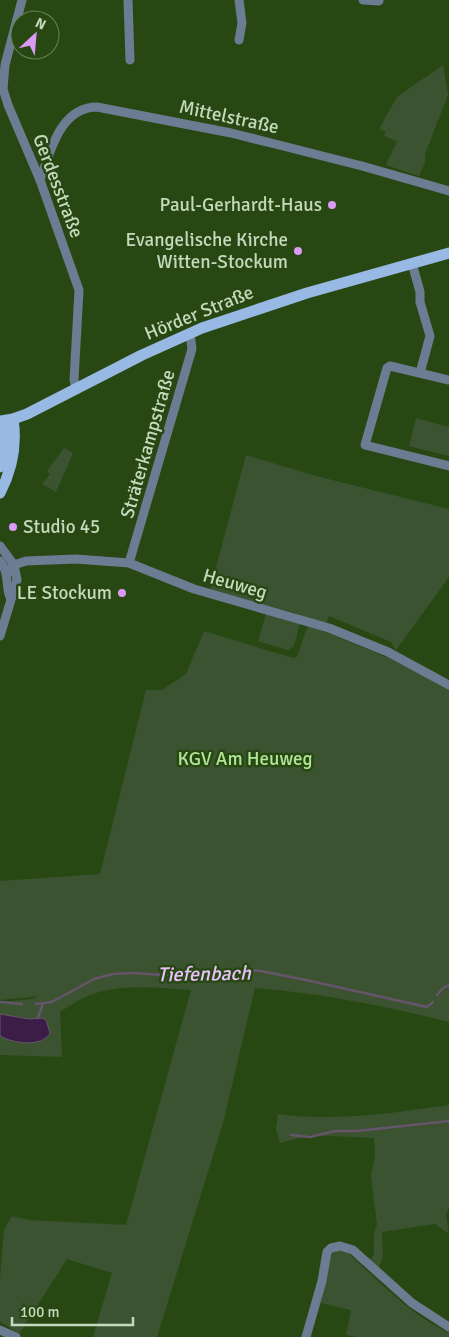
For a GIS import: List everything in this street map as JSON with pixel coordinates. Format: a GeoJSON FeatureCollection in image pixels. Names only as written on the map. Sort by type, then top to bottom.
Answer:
{"type":"FeatureCollection","features":[{"type":"Feature","properties":{"kind":"main road","name":"Hörder Straße"},"geometry":{"type":"LineString","coordinates":[[6,421],[49,403],[142,354],[190,333],[264,306],[449,253]]}},
{"type":"Feature","properties":{"kind":"main road"},"geometry":{"type":"LineString","coordinates":[[0,467],[4,457],[6,421]]}},
{"type":"Feature","properties":{"kind":"main road"},"geometry":{"type":"LineString","coordinates":[[0,493],[8,477],[15,432],[6,421]]}},
{"type":"Feature","properties":{"kind":"street","name":"Gerdesstraße"},"geometry":{"type":"LineString","coordinates":[[22,0],[3,76],[4,106],[40,180],[79,290],[74,380],[76,388]]}},
{"type":"Feature","properties":{"kind":"street"},"geometry":{"type":"LineString","coordinates":[[128,0],[130,60]]}},
{"type":"Feature","properties":{"kind":"street"},"geometry":{"type":"LineString","coordinates":[[239,0],[242,23],[239,40]]}},
{"type":"Feature","properties":{"kind":"street"},"geometry":{"type":"LineString","coordinates":[[363,0],[379,1]]}},
{"type":"Feature","properties":{"kind":"street","name":"Mittelstraße"},"geometry":{"type":"LineString","coordinates":[[40,180],[62,127],[78,112],[87,108],[97,107],[266,142],[362,166],[449,191]]}},
{"type":"Feature","properties":{"kind":"street"},"geometry":{"type":"LineString","coordinates":[[412,263],[420,292],[420,302],[430,336],[420,373]]}},
{"type":"Feature","properties":{"kind":"street","name":"Sträterkampstraße"},"geometry":{"type":"LineString","coordinates":[[129,563],[192,349],[190,333]]}},
{"type":"Feature","properties":{"kind":"street"},"geometry":{"type":"LineString","coordinates":[[449,380],[390,366],[387,368],[364,445],[449,466]]}},
{"type":"Feature","properties":{"kind":"street"},"geometry":{"type":"LineString","coordinates":[[0,546],[14,565],[17,580],[10,597],[0,636]]}},
{"type":"Feature","properties":{"kind":"street","name":"Heuweg"},"geometry":{"type":"LineString","coordinates":[[14,565],[26,561],[76,559],[129,563],[194,589],[329,628],[388,652],[449,685]]}},
{"type":"Feature","properties":{"kind":"street"},"geometry":{"type":"LineString","coordinates":[[0,561],[7,574],[10,597]]}},
{"type":"Feature","properties":{"kind":"street"},"geometry":{"type":"LineString","coordinates":[[7,574],[14,565]]}},
{"type":"Feature","properties":{"kind":"street"},"geometry":{"type":"LineString","coordinates":[[306,1337],[322,1281],[327,1252],[331,1248],[340,1246],[352,1250],[412,1304],[449,1327]]}},
{"type":"Feature","properties":{"kind":"street"},"geometry":{"type":"LineString","coordinates":[[0,1330],[16,1337]]}},
{"type":"Feature","properties":{"kind":"green space"},"geometry":{"type":"Polygon","coordinates":[[[443,65],[448,95],[425,154],[425,162],[419,176],[386,165],[397,141],[384,136],[386,132],[379,129],[397,97],[443,65]]]}},
{"type":"Feature","properties":{"kind":"green space"},"geometry":{"type":"Polygon","coordinates":[[[416,418],[449,427],[449,456],[409,446],[416,418]]]}},
{"type":"Feature","properties":{"kind":"green space"},"geometry":{"type":"Polygon","coordinates":[[[64,448],[73,453],[56,492],[42,484],[50,474],[47,471],[64,448]]]}},
{"type":"Feature","properties":{"kind":"green space"},"geometry":{"type":"Polygon","coordinates":[[[246,455],[316,476],[449,509],[449,577],[396,650],[391,642],[329,616],[326,624],[295,613],[210,590],[246,455]]]}},
{"type":"Feature","properties":{"kind":"green space"},"geometry":{"type":"Polygon","coordinates":[[[266,614],[300,624],[294,646],[288,650],[258,641],[266,614]]]}},
{"type":"Feature","properties":{"kind":"green space","name":"KGV Am Heuweg"},"geometry":{"type":"Polygon","coordinates":[[[308,625],[391,659],[449,690],[449,1022],[352,1001],[304,993],[255,988],[223,1123],[157,1337],[93,1337],[112,1273],[67,1259],[19,1334],[0,1321],[0,1279],[4,1230],[12,1216],[29,1220],[126,1225],[191,990],[127,988],[102,991],[90,995],[60,1012],[62,1057],[0,1055],[0,1002],[33,999],[38,996],[0,1000],[0,881],[100,874],[146,690],[162,690],[186,674],[204,631],[293,658],[297,657],[308,625]]]}},
{"type":"Feature","properties":{"kind":"green space"},"geometry":{"type":"Polygon","coordinates":[[[449,1105],[449,1207],[446,1215],[449,1234],[435,1224],[382,1232],[383,1257],[378,1269],[369,1261],[374,1255],[374,1233],[377,1225],[371,1176],[375,1155],[374,1138],[310,1135],[280,1143],[276,1129],[278,1114],[342,1117],[449,1105]]]}},
{"type":"Feature","properties":{"kind":"green space"},"geometry":{"type":"Polygon","coordinates":[[[334,1252],[347,1252],[382,1285],[422,1318],[449,1332],[449,1337],[357,1337],[346,1335],[351,1310],[321,1303],[330,1257],[334,1252]]]}},
{"type":"Feature","properties":{"kind":"shaded area"},"geometry":{"type":"Polygon","coordinates":[[[0,1014],[29,1019],[42,1018],[46,1020],[50,1033],[40,1041],[27,1043],[12,1041],[0,1036],[0,1014]]]}},
{"type":"Feature","properties":{"kind":"waterway","name":"Tiefenbach"},"geometry":{"type":"LineString","coordinates":[[36,1004],[52,1002],[94,979],[113,974],[164,975],[246,970],[306,980],[427,1007],[433,1002]]}},
{"type":"Feature","properties":{"kind":"waterway","name":"Tiefenbach"},"geometry":{"type":"LineString","coordinates":[[437,995],[443,988],[449,985]]}},
{"type":"Feature","properties":{"kind":"waterway","name":"Tiefenbach"},"geometry":{"type":"LineString","coordinates":[[0,1002],[22,1004]]}},
{"type":"Feature","properties":{"kind":"waterway"},"geometry":{"type":"LineString","coordinates":[[38,1018],[43,1003]]}},
{"type":"Feature","properties":{"kind":"waterway"},"geometry":{"type":"LineString","coordinates":[[291,1135],[310,1137],[335,1131],[357,1131],[449,1121]]}},
{"type":"Feature","properties":{"kind":"place","name":"Paul-Gerhardt-Haus"},"geometry":{"type":"Point","coordinates":[332,205]}},
{"type":"Feature","properties":{"kind":"place","name":"Evangelische Kirche Witten-Stockum"},"geometry":{"type":"Point","coordinates":[298,251]}},
{"type":"Feature","properties":{"kind":"place","name":"Studio 45"},"geometry":{"type":"Point","coordinates":[13,527]}},
{"type":"Feature","properties":{"kind":"place","name":"LE Stockum"},"geometry":{"type":"Point","coordinates":[122,593]}}]}
